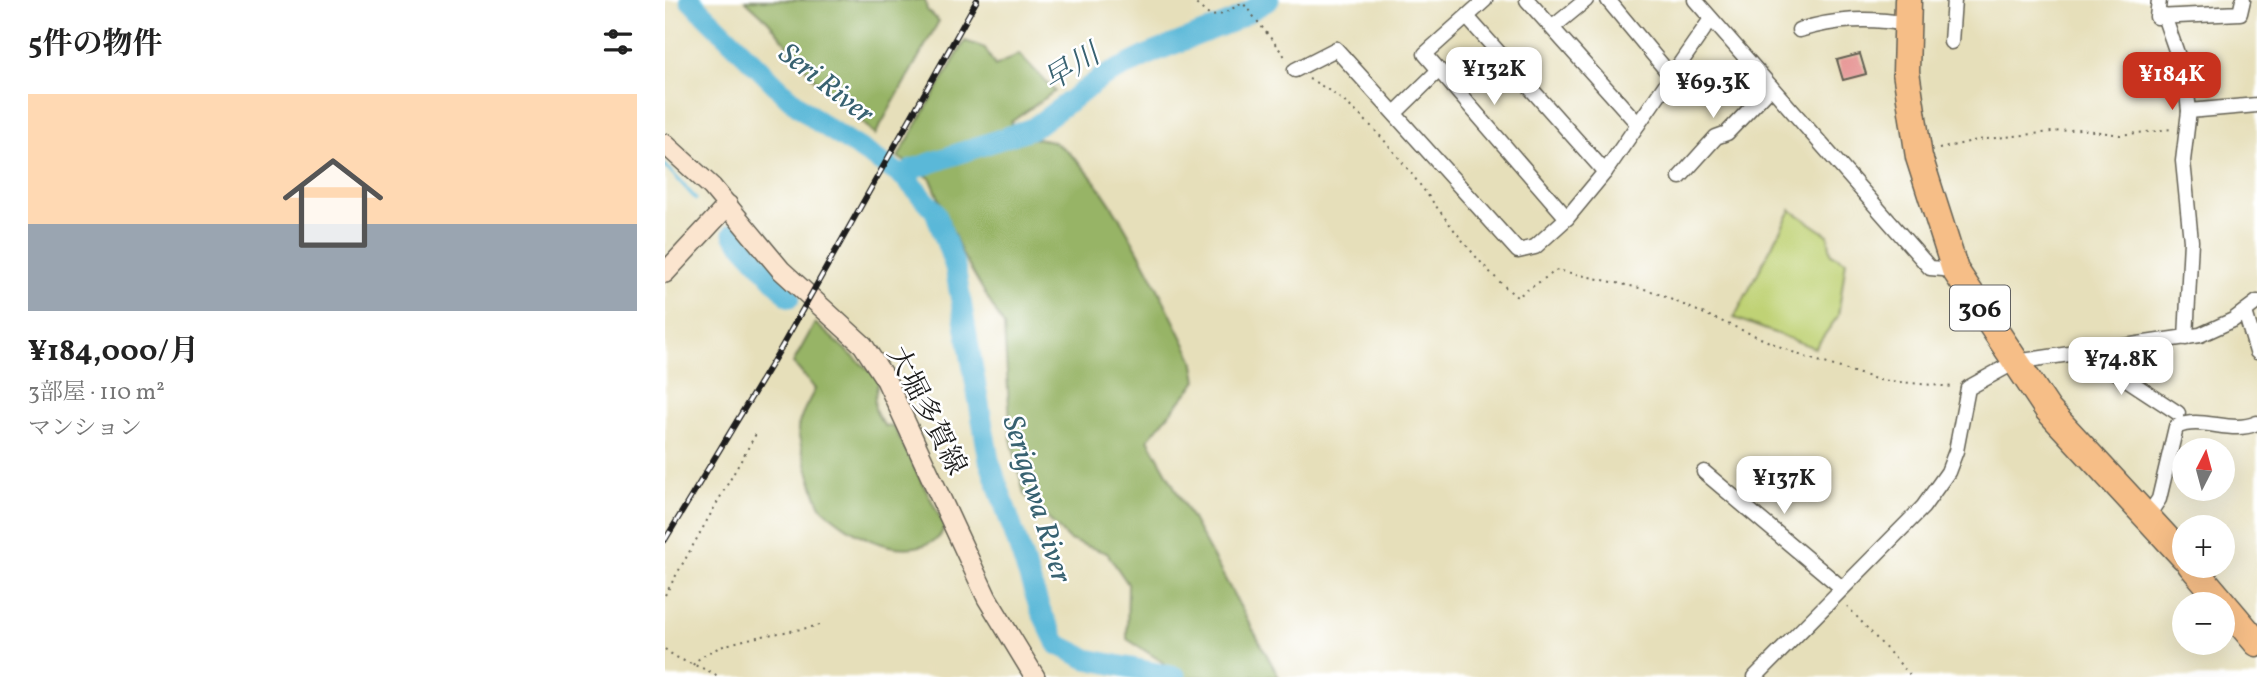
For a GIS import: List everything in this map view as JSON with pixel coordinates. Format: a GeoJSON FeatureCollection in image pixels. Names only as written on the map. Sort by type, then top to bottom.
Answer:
{"type":"FeatureCollection","features":[{"type":"Feature","properties":{"kind":"highway","name":"306"},"geometry":{"type":"LineString","coordinates":[[1908,12],[1906,72],[1919,157],[1955,270],[2048,410],[2172,544]]}},
{"type":"Feature","properties":{"kind":"highway"},"geometry":{"type":"LineString","coordinates":[[2202,578],[2257,643]]}},
{"type":"Feature","properties":{"kind":"main road","name":"大堀多賀線"},"geometry":{"type":"LineString","coordinates":[[665,144],[728,205],[781,270],[863,345],[885,380],[987,598],[1035,677]]}},
{"type":"Feature","properties":{"kind":"main road"},"geometry":{"type":"LineString","coordinates":[[665,274],[728,205]]}},
{"type":"Feature","properties":{"kind":"street"},"geometry":{"type":"LineString","coordinates":[[1485,0],[1425,54],[1567,218]]}},
{"type":"Feature","properties":{"kind":"street"},"geometry":{"type":"LineString","coordinates":[[1527,0],[1638,124]]}},
{"type":"Feature","properties":{"kind":"street"},"geometry":{"type":"LineString","coordinates":[[1553,27],[1586,0]]}},
{"type":"Feature","properties":{"kind":"street"},"geometry":{"type":"LineString","coordinates":[[1608,0],[1671,76]]}},
{"type":"Feature","properties":{"kind":"street"},"geometry":{"type":"LineString","coordinates":[[1695,0],[1930,268],[1955,270]]}},
{"type":"Feature","properties":{"kind":"street"},"geometry":{"type":"LineString","coordinates":[[1951,42],[1954,0]]}},
{"type":"Feature","properties":{"kind":"street"},"geometry":{"type":"LineString","coordinates":[[2159,0],[2158,17],[2240,13],[2243,0]]}},
{"type":"Feature","properties":{"kind":"street"},"geometry":{"type":"LineString","coordinates":[[1799,30],[1842,20],[1875,19],[1908,12]]}},
{"type":"Feature","properties":{"kind":"street"},"geometry":{"type":"LineString","coordinates":[[2164,16],[2185,76],[2189,111],[2183,161],[2191,241],[2186,338]]}},
{"type":"Feature","properties":{"kind":"street"},"geometry":{"type":"LineString","coordinates":[[1467,17],[1605,172]]}},
{"type":"Feature","properties":{"kind":"street"},"geometry":{"type":"LineString","coordinates":[[1295,70],[1336,49],[1518,251],[1535,247],[1567,218],[1605,172],[1711,19]]}},
{"type":"Feature","properties":{"kind":"street"},"geometry":{"type":"LineString","coordinates":[[1395,113],[1439,70]]}},
{"type":"Feature","properties":{"kind":"street"},"geometry":{"type":"LineString","coordinates":[[1680,177],[1716,137],[1727,133],[1771,87]]}},
{"type":"Feature","properties":{"kind":"street"},"geometry":{"type":"LineString","coordinates":[[2189,111],[2257,105]]}},
{"type":"Feature","properties":{"kind":"street"},"geometry":{"type":"LineString","coordinates":[[1755,677],[1923,507],[1948,472],[1956,451],[1968,388],[2015,362],[2200,335],[2251,307],[2257,352]]}},
{"type":"Feature","properties":{"kind":"street"},"geometry":{"type":"LineString","coordinates":[[2097,348],[2111,369],[2178,413]]}},
{"type":"Feature","properties":{"kind":"street"},"geometry":{"type":"LineString","coordinates":[[2147,517],[2159,499],[2176,427],[2189,421],[2223,428],[2245,428],[2257,423]]}},
{"type":"Feature","properties":{"kind":"street"},"geometry":{"type":"LineString","coordinates":[[1704,471],[1839,591]]}},
{"type":"Feature","properties":{"kind":"path"},"geometry":{"type":"LineString","coordinates":[[1191,0],[1210,16],[1220,15],[1243,3],[1295,70],[1329,89],[1352,108],[1429,196],[1494,278],[1517,297],[1557,270],[1649,290],[1802,356],[1879,380],[1968,388]]}},
{"type":"Feature","properties":{"kind":"path"},"geometry":{"type":"LineString","coordinates":[[1933,151],[1977,140],[2080,129],[2120,135],[2187,128]]}},
{"type":"Feature","properties":{"kind":"path"},"geometry":{"type":"LineString","coordinates":[[665,595],[757,432]]}},
{"type":"Feature","properties":{"kind":"path"},"geometry":{"type":"LineString","coordinates":[[1839,591],[1912,677]]}},
{"type":"Feature","properties":{"kind":"path"},"geometry":{"type":"LineString","coordinates":[[693,665],[701,657],[737,642],[823,624]]}},
{"type":"Feature","properties":{"kind":"path"},"geometry":{"type":"LineString","coordinates":[[665,649],[677,660],[707,669],[719,677]]}},
{"type":"Feature","properties":{"kind":"green space"},"geometry":{"type":"Polygon","coordinates":[[[745,0],[925,0],[927,10],[939,21],[875,135],[844,103],[821,87],[768,21],[745,0]]]}},
{"type":"Feature","properties":{"kind":"green space"},"geometry":{"type":"Polygon","coordinates":[[[965,41],[985,48],[995,66],[1019,54],[1055,91],[1011,122],[1018,138],[1042,139],[1055,143],[1075,158],[1095,181],[1133,241],[1193,359],[1197,381],[1148,439],[1279,677],[1177,677],[1161,661],[1127,639],[1128,584],[1107,553],[1069,540],[1024,494],[1011,438],[1004,326],[962,254],[931,179],[898,157],[965,41]]]}},
{"type":"Feature","properties":{"kind":"green space"},"geometry":{"type":"Polygon","coordinates":[[[1791,210],[1828,235],[1831,254],[1846,261],[1838,316],[1815,348],[1734,318],[1791,210]]]}},
{"type":"Feature","properties":{"kind":"green space"},"geometry":{"type":"Polygon","coordinates":[[[815,323],[879,379],[875,409],[885,426],[894,427],[944,525],[942,533],[935,540],[911,548],[884,545],[845,526],[820,504],[812,484],[798,428],[815,389],[793,363],[815,323]]]}},
{"type":"Feature","properties":{"kind":"building"},"geometry":{"type":"Polygon","coordinates":[[[1860,54],[1866,74],[1843,80],[1837,60],[1860,54]]]}},
{"type":"Feature","properties":{"kind":"waterway","name":"Serigawa River"},"geometry":{"type":"LineString","coordinates":[[690,0],[789,98],[820,123],[904,177],[935,211],[955,267],[989,460],[1040,609],[1057,644],[1087,659],[1176,677]]}},
{"type":"Feature","properties":{"kind":"waterway","name":"早川"},"geometry":{"type":"LineString","coordinates":[[904,177],[913,169],[1033,128],[1101,78],[1154,52],[1231,22],[1269,0]]}},
{"type":"Feature","properties":{"kind":"waterway"},"geometry":{"type":"LineString","coordinates":[[665,165],[696,199]]}},
{"type":"Feature","properties":{"kind":"waterway"},"geometry":{"type":"LineString","coordinates":[[733,234],[790,297]]}},
{"type":"Feature","properties":{"kind":"railway"},"geometry":{"type":"LineString","coordinates":[[665,540],[781,348],[977,0]]}},
{"type":"Feature","properties":{"kind":"water label","name":"Seri River"},"geometry":{"type":"Point","coordinates":[827,83]}}]}
